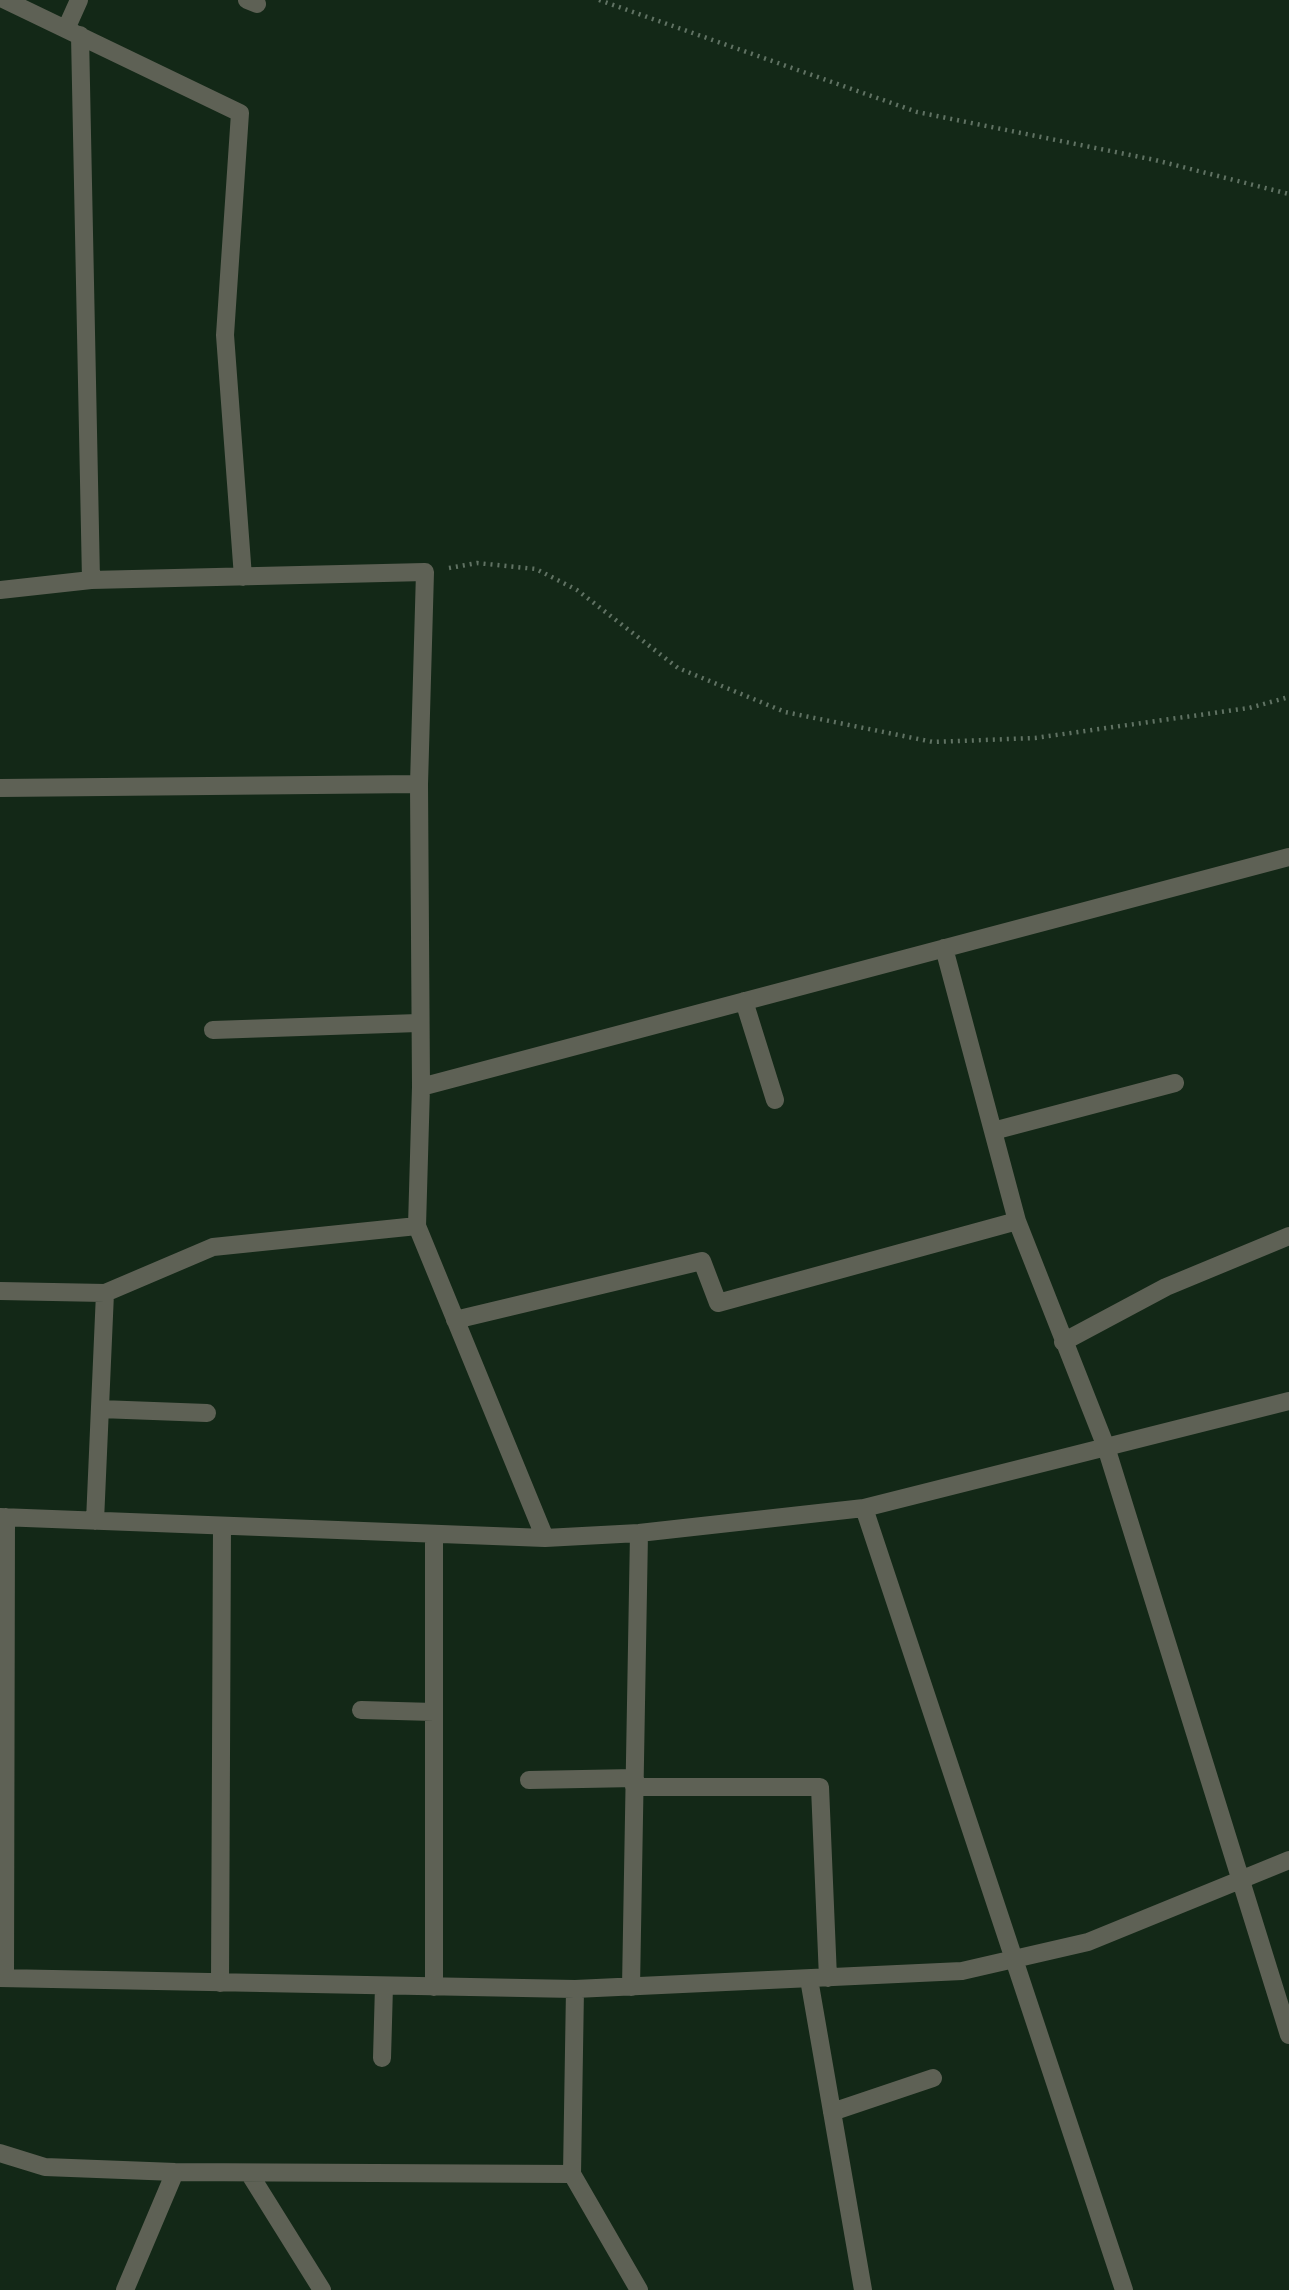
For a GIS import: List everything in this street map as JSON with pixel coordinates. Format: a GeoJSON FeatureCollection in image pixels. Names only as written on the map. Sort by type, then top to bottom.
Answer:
{"type":"FeatureCollection","features":[{"type":"Feature","properties":{"kind":"street"},"geometry":{"type":"LineString","coordinates":[[5,0],[240,113],[225,335],[243,578]]}},
{"type":"Feature","properties":{"kind":"street"},"geometry":{"type":"LineString","coordinates":[[79,0],[73,32],[92,580]]}},
{"type":"Feature","properties":{"kind":"street"},"geometry":{"type":"LineString","coordinates":[[0,590],[92,580],[425,572],[418,784],[418,1023],[421,1087],[417,1226],[545,1538]]}},
{"type":"Feature","properties":{"kind":"street"},"geometry":{"type":"LineString","coordinates":[[0,788],[418,784]]}},
{"type":"Feature","properties":{"kind":"street"},"geometry":{"type":"LineString","coordinates":[[421,1087],[1289,857]]}},
{"type":"Feature","properties":{"kind":"street"},"geometry":{"type":"LineString","coordinates":[[944,948],[1017,1221],[1106,1447],[1289,2035]]}},
{"type":"Feature","properties":{"kind":"street"},"geometry":{"type":"LineString","coordinates":[[744,1001],[775,1100]]}},
{"type":"Feature","properties":{"kind":"street"},"geometry":{"type":"LineString","coordinates":[[213,1030],[418,1023]]}},
{"type":"Feature","properties":{"kind":"street"},"geometry":{"type":"LineString","coordinates":[[993,1131],[1175,1083]]}},
{"type":"Feature","properties":{"kind":"street"},"geometry":{"type":"LineString","coordinates":[[455,1320],[702,1261],[718,1303],[1017,1221]]}},
{"type":"Feature","properties":{"kind":"street"},"geometry":{"type":"LineString","coordinates":[[0,1291],[105,1293],[214,1247],[417,1226]]}},
{"type":"Feature","properties":{"kind":"street"},"geometry":{"type":"LineString","coordinates":[[1063,1342],[1166,1287],[1289,1236]]}},
{"type":"Feature","properties":{"kind":"street"},"geometry":{"type":"LineString","coordinates":[[95,1521],[105,1293]]}},
{"type":"Feature","properties":{"kind":"street"},"geometry":{"type":"LineString","coordinates":[[1289,1401],[864,1508],[639,1533],[545,1538],[3,1517],[3,1978],[575,1989],[962,1972],[1088,1941],[1289,1860]]}},
{"type":"Feature","properties":{"kind":"street"},"geometry":{"type":"LineString","coordinates":[[100,1409],[207,1413]]}},
{"type":"Feature","properties":{"kind":"street"},"geometry":{"type":"LineString","coordinates":[[864,1508],[1124,2290]]}},
{"type":"Feature","properties":{"kind":"street"},"geometry":{"type":"LineString","coordinates":[[220,1983],[222,1526]]}},
{"type":"Feature","properties":{"kind":"street"},"geometry":{"type":"LineString","coordinates":[[631,1987],[639,1533]]}},
{"type":"Feature","properties":{"kind":"street"},"geometry":{"type":"LineString","coordinates":[[434,1534],[434,1987]]}},
{"type":"Feature","properties":{"kind":"street"},"geometry":{"type":"LineString","coordinates":[[361,1710],[434,1712]]}},
{"type":"Feature","properties":{"kind":"street"},"geometry":{"type":"LineString","coordinates":[[529,1780],[820,1787],[828,1978]]}},
{"type":"Feature","properties":{"kind":"street"},"geometry":{"type":"LineString","coordinates":[[809,1979],[863,2290]]}},
{"type":"Feature","properties":{"kind":"street"},"geometry":{"type":"LineString","coordinates":[[382,2058],[384,1986]]}},
{"type":"Feature","properties":{"kind":"street"},"geometry":{"type":"LineString","coordinates":[[575,1989],[572,2174],[639,2290]]}},
{"type":"Feature","properties":{"kind":"street"},"geometry":{"type":"LineString","coordinates":[[832,2112],[933,2078]]}},
{"type":"Feature","properties":{"kind":"street"},"geometry":{"type":"LineString","coordinates":[[0,2153],[45,2167],[175,2172],[572,2174]]}},
{"type":"Feature","properties":{"kind":"street"},"geometry":{"type":"LineString","coordinates":[[125,2290],[175,2172]]}},
{"type":"Feature","properties":{"kind":"street"},"geometry":{"type":"LineString","coordinates":[[249,2173],[322,2290]]}},
{"type":"Feature","properties":{"kind":"path"},"geometry":{"type":"LineString","coordinates":[[599,0],[917,112],[1155,160],[1289,194]]}},
{"type":"Feature","properties":{"kind":"path"},"geometry":{"type":"LineString","coordinates":[[425,572],[477,562],[536,569],[578,590],[678,668],[785,712],[933,741],[1035,738],[1250,708],[1289,697]]}}]}
